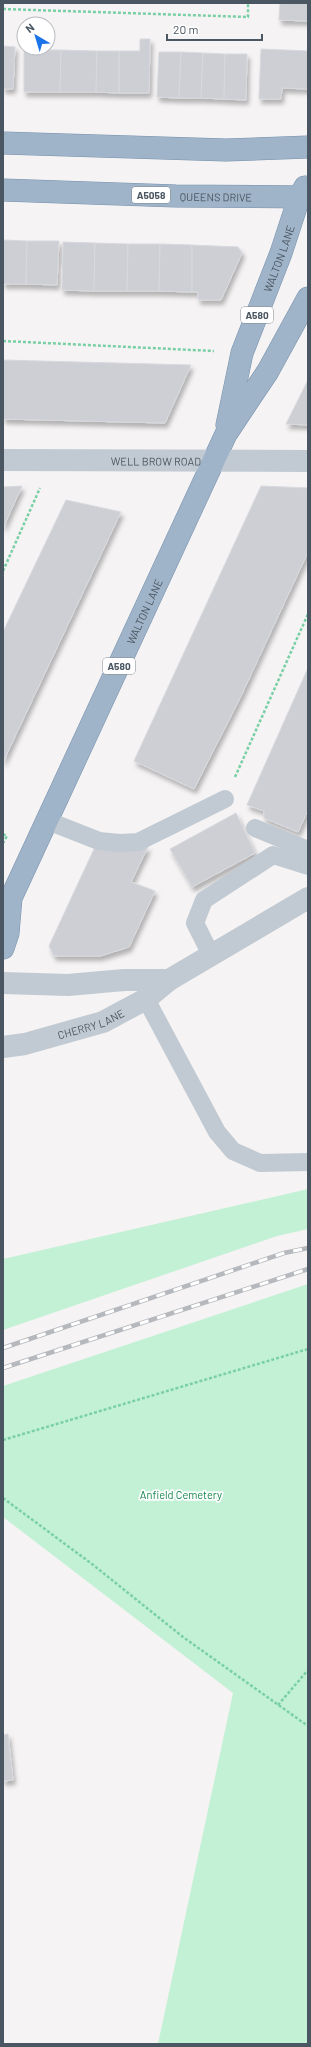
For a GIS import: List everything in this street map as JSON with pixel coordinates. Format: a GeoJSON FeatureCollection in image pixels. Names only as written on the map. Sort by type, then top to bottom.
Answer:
{"type":"FeatureCollection","features":[{"type":"Feature","properties":{"kind":"highway"},"geometry":{"type":"LineString","coordinates":[[3,143],[226,150],[308,147]]}},
{"type":"Feature","properties":{"kind":"highway","name":"QUEENS DRIVE"},"geometry":{"type":"LineString","coordinates":[[3,190],[306,193]]}},
{"type":"Feature","properties":{"kind":"highway","name":"WALTON LANE"},"geometry":{"type":"LineString","coordinates":[[226,434],[242,353],[306,193]]}},
{"type":"Feature","properties":{"kind":"highway","name":"WALTON LANE"},"geometry":{"type":"LineString","coordinates":[[3,948],[8,933],[7,902],[48,821],[226,434],[268,371],[308,298]]}},
{"type":"Feature","properties":{"kind":"street","name":"WELL BROW ROAD"},"geometry":{"type":"LineString","coordinates":[[3,460],[213,462],[308,461]]}},
{"type":"Feature","properties":{"kind":"street","name":"CHERRY LANE"},"geometry":{"type":"LineString","coordinates":[[3,1047],[26,1044],[103,1022],[146,999],[168,980],[308,898]]}},
{"type":"Feature","properties":{"kind":"street"},"geometry":{"type":"LineString","coordinates":[[3,983],[68,985],[124,980],[168,980]]}},
{"type":"Feature","properties":{"kind":"lane"},"geometry":{"type":"LineString","coordinates":[[48,821],[98,841],[120,843],[138,842],[225,799]]}},
{"type":"Feature","properties":{"kind":"lane"},"geometry":{"type":"LineString","coordinates":[[255,828],[308,850]]}},
{"type":"Feature","properties":{"kind":"lane"},"geometry":{"type":"LineString","coordinates":[[211,955],[196,923],[204,900],[273,855],[308,866]]}},
{"type":"Feature","properties":{"kind":"lane"},"geometry":{"type":"LineString","coordinates":[[146,999],[217,1132],[233,1151],[260,1163],[308,1162]]}},
{"type":"Feature","properties":{"kind":"path"},"geometry":{"type":"LineString","coordinates":[[3,9],[248,17],[248,3]]}},
{"type":"Feature","properties":{"kind":"path"},"geometry":{"type":"LineString","coordinates":[[3,341],[242,353]]}},
{"type":"Feature","properties":{"kind":"path"},"geometry":{"type":"LineString","coordinates":[[3,571],[52,461]]}},
{"type":"Feature","properties":{"kind":"path"},"geometry":{"type":"LineString","coordinates":[[225,799],[308,614]]}},
{"type":"Feature","properties":{"kind":"path"},"geometry":{"type":"LineString","coordinates":[[3,834],[7,836],[3,843]]}},
{"type":"Feature","properties":{"kind":"path"},"geometry":{"type":"LineString","coordinates":[[3,1440],[308,1349]]}},
{"type":"Feature","properties":{"kind":"path"},"geometry":{"type":"LineString","coordinates":[[3,1498],[92,1564],[183,1638],[308,1726]]}},
{"type":"Feature","properties":{"kind":"path"},"geometry":{"type":"LineString","coordinates":[[278,1705],[308,1670]]}},
{"type":"Feature","properties":{"kind":"green space"},"geometry":{"type":"Polygon","coordinates":[[[308,1189],[308,1229],[277,1236],[3,1330],[3,1259],[308,1189]]]}},
{"type":"Feature","properties":{"kind":"green space","name":"Anfield Cemetery"},"geometry":{"type":"Polygon","coordinates":[[[308,1284],[308,2044],[158,2044],[233,1693],[3,1517],[3,1386],[308,1284]]]}},
{"type":"Feature","properties":{"kind":"building"},"geometry":{"type":"Polygon","coordinates":[[[280,3],[308,3],[308,21],[279,20],[280,3]]]}},
{"type":"Feature","properties":{"kind":"building"},"geometry":{"type":"Polygon","coordinates":[[[140,39],[150,39],[149,93],[119,93],[119,51],[140,51],[140,39]]]}},
{"type":"Feature","properties":{"kind":"building"},"geometry":{"type":"Polygon","coordinates":[[[3,46],[15,47],[13,89],[3,89],[3,46]]]}},
{"type":"Feature","properties":{"kind":"building"},"geometry":{"type":"Polygon","coordinates":[[[261,49],[308,51],[308,89],[282,88],[281,99],[259,99],[261,49]]]}},
{"type":"Feature","properties":{"kind":"building"},"geometry":{"type":"Polygon","coordinates":[[[56,50],[61,50],[60,92],[24,92],[24,56],[56,56],[56,50]]]}},
{"type":"Feature","properties":{"kind":"building"},"geometry":{"type":"Polygon","coordinates":[[[61,50],[97,51],[96,92],[60,92],[61,50]]]}},
{"type":"Feature","properties":{"kind":"building"},"geometry":{"type":"Polygon","coordinates":[[[97,51],[119,51],[119,93],[96,92],[97,51]]]}},
{"type":"Feature","properties":{"kind":"building"},"geometry":{"type":"Polygon","coordinates":[[[159,52],[181,52],[179,98],[157,97],[159,52]]]}},
{"type":"Feature","properties":{"kind":"building"},"geometry":{"type":"Polygon","coordinates":[[[181,52],[203,53],[201,98],[179,98],[181,52]]]}},
{"type":"Feature","properties":{"kind":"building"},"geometry":{"type":"Polygon","coordinates":[[[203,53],[225,54],[224,99],[201,98],[203,53]]]}},
{"type":"Feature","properties":{"kind":"building"},"geometry":{"type":"Polygon","coordinates":[[[225,54],[247,54],[246,100],[224,99],[225,54]]]}},
{"type":"Feature","properties":{"kind":"building"},"geometry":{"type":"Polygon","coordinates":[[[3,240],[27,241],[26,284],[3,284],[3,240]]]}},
{"type":"Feature","properties":{"kind":"building"},"geometry":{"type":"Polygon","coordinates":[[[27,241],[59,241],[57,285],[26,284],[27,241]]]}},
{"type":"Feature","properties":{"kind":"building"},"geometry":{"type":"Polygon","coordinates":[[[63,242],[95,243],[94,291],[62,290],[63,242]]]}},
{"type":"Feature","properties":{"kind":"building"},"geometry":{"type":"Polygon","coordinates":[[[95,243],[128,244],[127,291],[94,291],[95,243]]]}},
{"type":"Feature","properties":{"kind":"building"},"geometry":{"type":"Polygon","coordinates":[[[128,244],[160,244],[159,291],[127,291],[128,244]]]}},
{"type":"Feature","properties":{"kind":"building"},"geometry":{"type":"Polygon","coordinates":[[[160,244],[192,245],[192,292],[159,291],[160,244]]]}},
{"type":"Feature","properties":{"kind":"building"},"geometry":{"type":"Polygon","coordinates":[[[192,245],[238,247],[242,253],[221,300],[198,300],[198,292],[192,292],[192,245]]]}},
{"type":"Feature","properties":{"kind":"building"},"geometry":{"type":"Polygon","coordinates":[[[3,360],[191,365],[165,423],[3,419],[3,360]]]}},
{"type":"Feature","properties":{"kind":"building"},"geometry":{"type":"Polygon","coordinates":[[[308,380],[308,425],[286,424],[308,380]]]}},
{"type":"Feature","properties":{"kind":"building"},"geometry":{"type":"Polygon","coordinates":[[[22,486],[3,528],[3,487],[22,486]]]}},
{"type":"Feature","properties":{"kind":"building"},"geometry":{"type":"Polygon","coordinates":[[[261,486],[308,488],[308,552],[241,696],[194,789],[134,761],[261,486]]]}},
{"type":"Feature","properties":{"kind":"building"},"geometry":{"type":"Polygon","coordinates":[[[66,500],[121,512],[3,762],[3,632],[66,500]]]}},
{"type":"Feature","properties":{"kind":"building"},"geometry":{"type":"Polygon","coordinates":[[[308,668],[308,810],[298,832],[264,818],[264,811],[247,805],[308,668]]]}},
{"type":"Feature","properties":{"kind":"building"},"geometry":{"type":"Polygon","coordinates":[[[236,813],[255,853],[192,887],[170,849],[236,813]]]}},
{"type":"Feature","properties":{"kind":"building"},"geometry":{"type":"Polygon","coordinates":[[[148,847],[131,882],[155,891],[129,947],[100,956],[54,956],[49,946],[94,849],[148,847]]]}},
{"type":"Feature","properties":{"kind":"building"},"geometry":{"type":"Polygon","coordinates":[[[8,1734],[13,1780],[3,1781],[3,1735],[8,1734]]]}},
{"type":"Feature","properties":{"kind":"railway"},"geometry":{"type":"LineString","coordinates":[[3,1348],[284,1253],[308,1248]]}},
{"type":"Feature","properties":{"kind":"railway"},"geometry":{"type":"LineString","coordinates":[[3,1368],[308,1269]]}}]}
